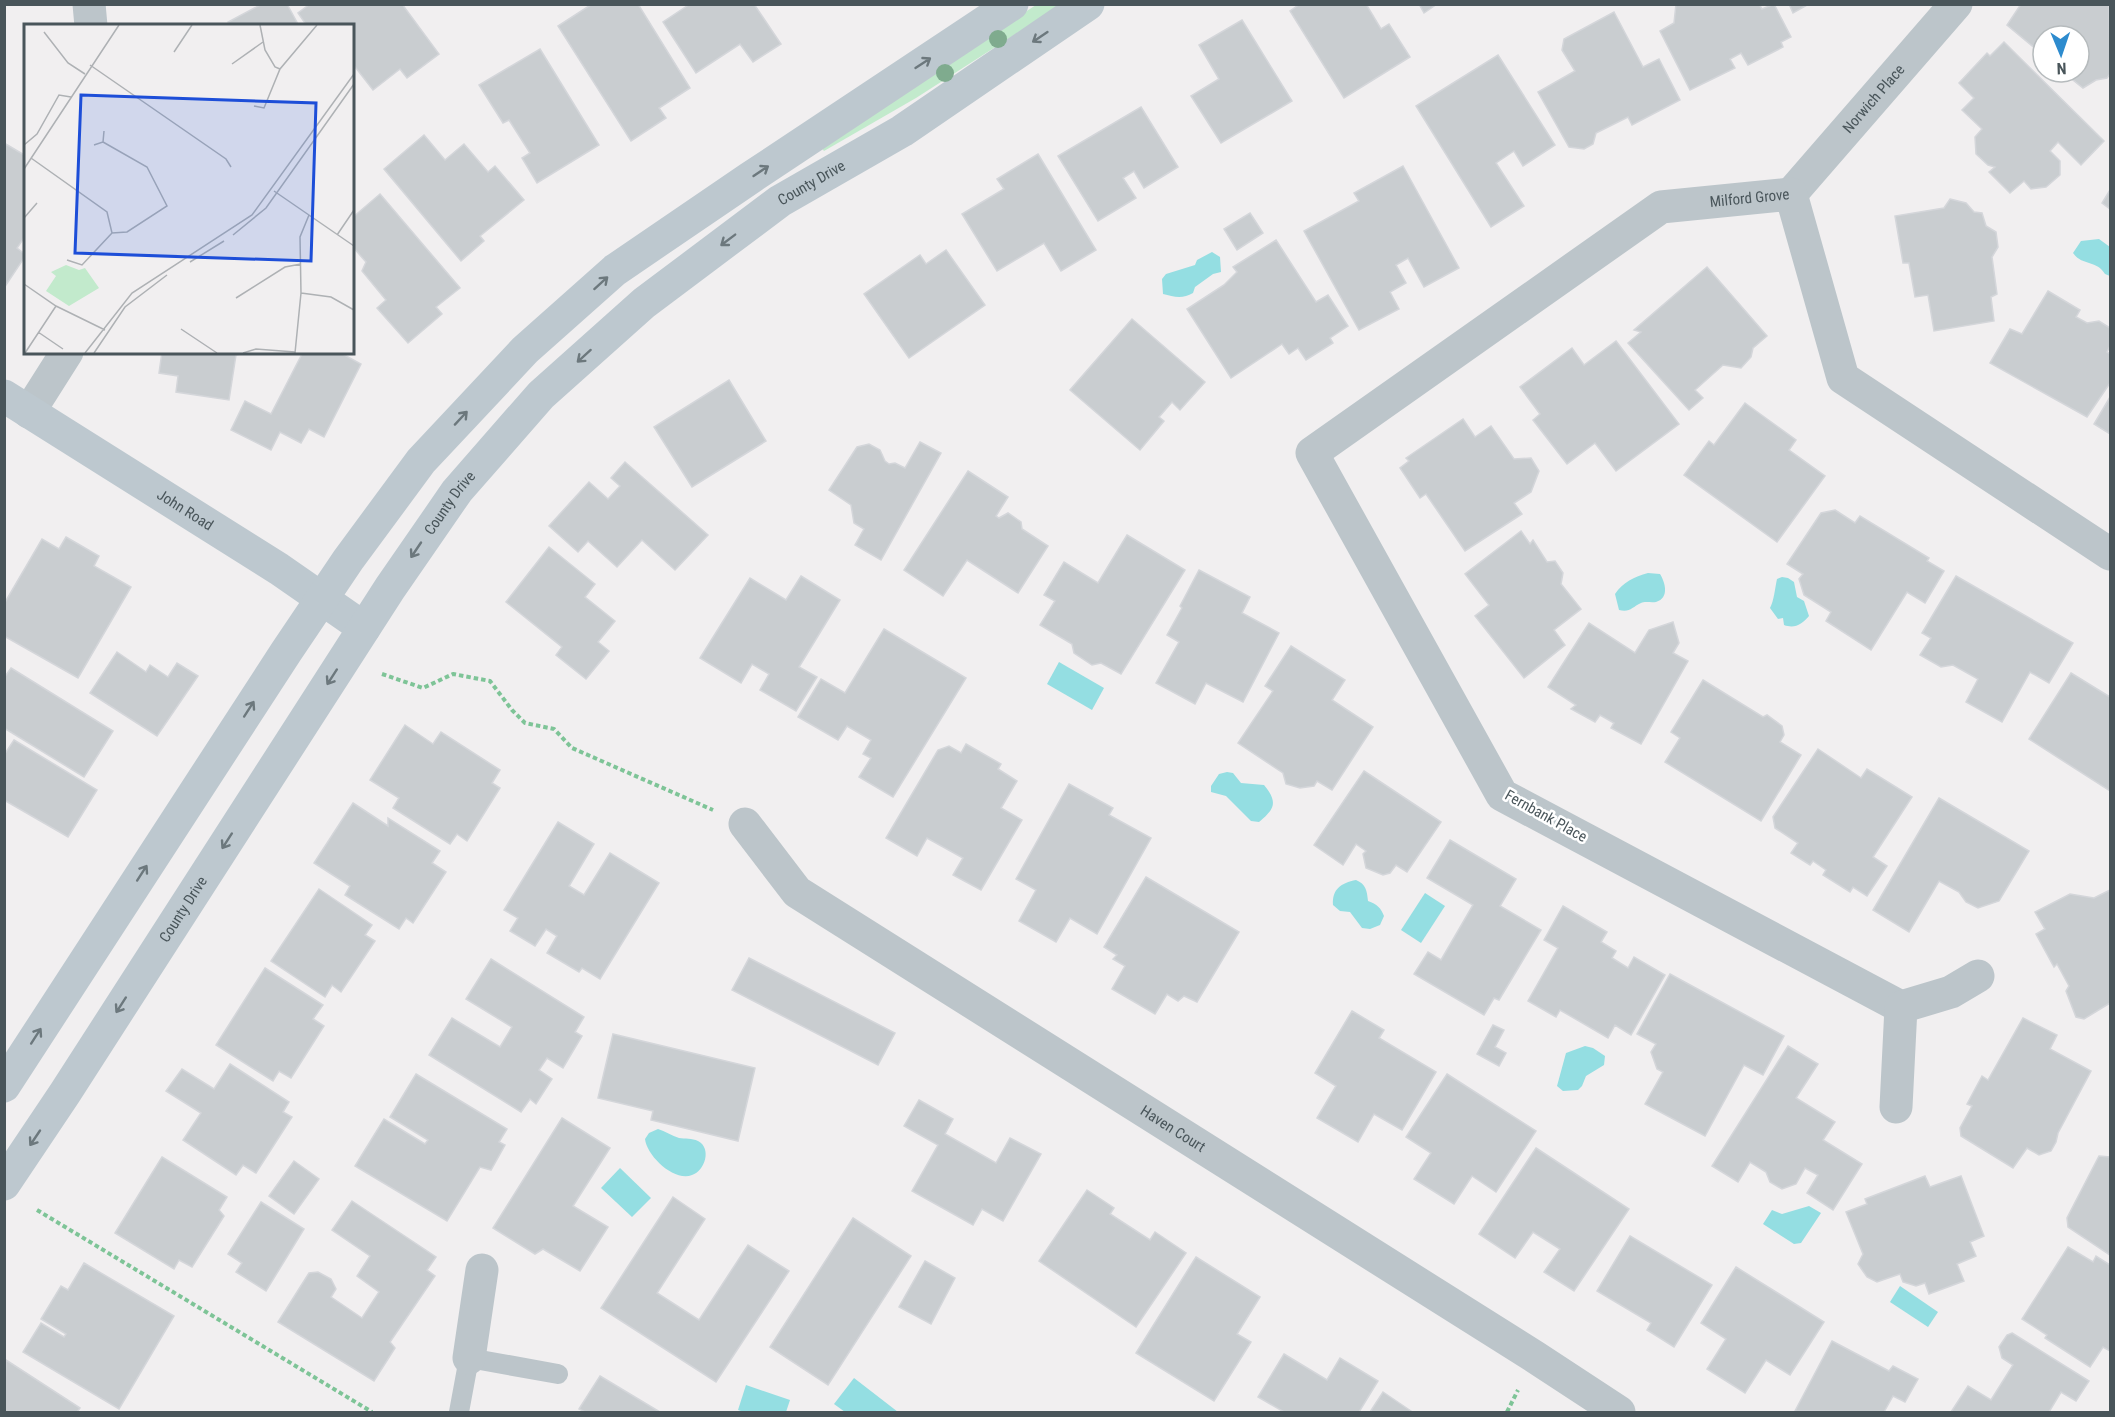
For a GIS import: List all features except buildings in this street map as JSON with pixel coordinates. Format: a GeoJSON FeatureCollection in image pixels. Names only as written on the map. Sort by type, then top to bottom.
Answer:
{"type":"FeatureCollection","features":[{"type":"Feature","properties":{"kind":"main road"},"geometry":{"type":"LineString","coordinates":[[4,1086],[286,652],[421,461],[525,350],[615,270],[1012,4]]}},
{"type":"Feature","properties":{"kind":"main road","name":"County Drive"},"geometry":{"type":"LineString","coordinates":[[4,1184],[72,1083],[364,628],[457,491],[541,395],[644,303],[780,201],[902,131],[1088,4]]}},
{"type":"Feature","properties":{"kind":"main road","name":"John Road"},"geometry":{"type":"LineString","coordinates":[[17,404],[279,569],[364,628]]}},
{"type":"Feature","properties":{"kind":"street"},"geometry":{"type":"LineString","coordinates":[[89,4],[91,24]]}},
{"type":"Feature","properties":{"kind":"street","name":"Norwich Place"},"geometry":{"type":"LineString","coordinates":[[1791,194],[1956,4]]}},
{"type":"Feature","properties":{"kind":"street","name":"Milford Grove"},"geometry":{"type":"LineString","coordinates":[[1312,453],[1661,207],[1791,194],[1843,378],[2110,554]]}},
{"type":"Feature","properties":{"kind":"street"},"geometry":{"type":"LineString","coordinates":[[17,404],[65,354]]}},
{"type":"Feature","properties":{"kind":"street","name":"Fernbank Place"},"geometry":{"type":"LineString","coordinates":[[1312,453],[1502,795],[1901,1007]]}},
{"type":"Feature","properties":{"kind":"street","name":"Haven Court"},"geometry":{"type":"LineString","coordinates":[[745,824],[797,891],[1535,1357],[1619,1413]]}},
{"type":"Feature","properties":{"kind":"street"},"geometry":{"type":"LineString","coordinates":[[1896,1107],[1901,1007],[1951,992],[1978,976]]}},
{"type":"Feature","properties":{"kind":"street"},"geometry":{"type":"LineString","coordinates":[[469,1358],[482,1270]]}},
{"type":"Feature","properties":{"kind":"lane"},"geometry":{"type":"LineString","coordinates":[[459,1413],[469,1358],[558,1374]]}},
{"type":"Feature","properties":{"kind":"path"},"geometry":{"type":"LineString","coordinates":[[382,674],[423,688],[453,674],[490,681],[525,723],[554,729],[572,748],[745,824]]}},
{"type":"Feature","properties":{"kind":"path"},"geometry":{"type":"LineString","coordinates":[[37,1210],[372,1413]]}},
{"type":"Feature","properties":{"kind":"green space"},"geometry":{"type":"Polygon","coordinates":[[[1036,5],[1061,5],[916,98],[824,151],[819,145],[1036,5]]]}},
{"type":"Feature","properties":{"kind":"water"},"geometry":{"type":"Polygon","coordinates":[[[2099,239],[2110,247],[2110,276],[2073,253],[2081,241],[2099,239]]]}},
{"type":"Feature","properties":{"kind":"water"},"geometry":{"type":"Polygon","coordinates":[[[1212,252],[1220,257],[1221,272],[1213,274],[1195,287],[1193,293],[1189,295],[1178,297],[1163,294],[1162,279],[1166,274],[1195,265],[1197,260],[1212,252]]]}},
{"type":"Feature","properties":{"kind":"water"},"geometry":{"type":"Polygon","coordinates":[[[1648,573],[1660,574],[1665,585],[1663,597],[1656,602],[1644,602],[1628,610],[1619,610],[1615,594],[1618,590],[1629,580],[1648,573]]]}},
{"type":"Feature","properties":{"kind":"water"},"geometry":{"type":"Polygon","coordinates":[[[1782,577],[1794,582],[1797,597],[1804,601],[1809,616],[1795,626],[1784,625],[1783,618],[1778,619],[1770,608],[1777,579],[1782,577]]]}},
{"type":"Feature","properties":{"kind":"water"},"geometry":{"type":"Polygon","coordinates":[[[1059,662],[1104,688],[1092,710],[1047,684],[1059,662]]]}},
{"type":"Feature","properties":{"kind":"water"},"geometry":{"type":"Polygon","coordinates":[[[1233,773],[1241,783],[1264,785],[1268,791],[1273,805],[1259,822],[1251,821],[1226,796],[1211,792],[1211,786],[1219,774],[1233,773]]]}},
{"type":"Feature","properties":{"kind":"water"},"geometry":{"type":"Polygon","coordinates":[[[1356,880],[1365,888],[1368,901],[1382,911],[1384,916],[1380,925],[1370,929],[1362,928],[1350,912],[1340,911],[1333,905],[1334,895],[1338,888],[1356,880]]]}},
{"type":"Feature","properties":{"kind":"water"},"geometry":{"type":"Polygon","coordinates":[[[1425,893],[1445,906],[1421,943],[1401,930],[1425,893]]]}},
{"type":"Feature","properties":{"kind":"water"},"geometry":{"type":"Polygon","coordinates":[[[1585,1046],[1605,1056],[1604,1065],[1586,1076],[1578,1090],[1563,1091],[1557,1086],[1566,1053],[1585,1046]]]}},
{"type":"Feature","properties":{"kind":"water"},"geometry":{"type":"Polygon","coordinates":[[[658,1129],[679,1138],[696,1140],[702,1144],[706,1154],[697,1173],[677,1175],[656,1160],[645,1139],[649,1133],[658,1129]]]}},
{"type":"Feature","properties":{"kind":"water"},"geometry":{"type":"Polygon","coordinates":[[[620,1168],[651,1198],[632,1217],[601,1188],[620,1168]]]}},
{"type":"Feature","properties":{"kind":"water"},"geometry":{"type":"Polygon","coordinates":[[[1809,1206],[1821,1213],[1801,1243],[1794,1244],[1763,1224],[1772,1210],[1782,1214],[1809,1206]]]}},
{"type":"Feature","properties":{"kind":"water"},"geometry":{"type":"Polygon","coordinates":[[[1900,1286],[1938,1312],[1928,1327],[1890,1302],[1900,1286]]]}},
{"type":"Feature","properties":{"kind":"water"},"geometry":{"type":"Polygon","coordinates":[[[854,1378],[898,1412],[845,1412],[834,1404],[854,1378]]]}},
{"type":"Feature","properties":{"kind":"water"},"geometry":{"type":"Polygon","coordinates":[[[746,1385],[790,1400],[786,1412],[738,1410],[746,1385]]]}}]}
